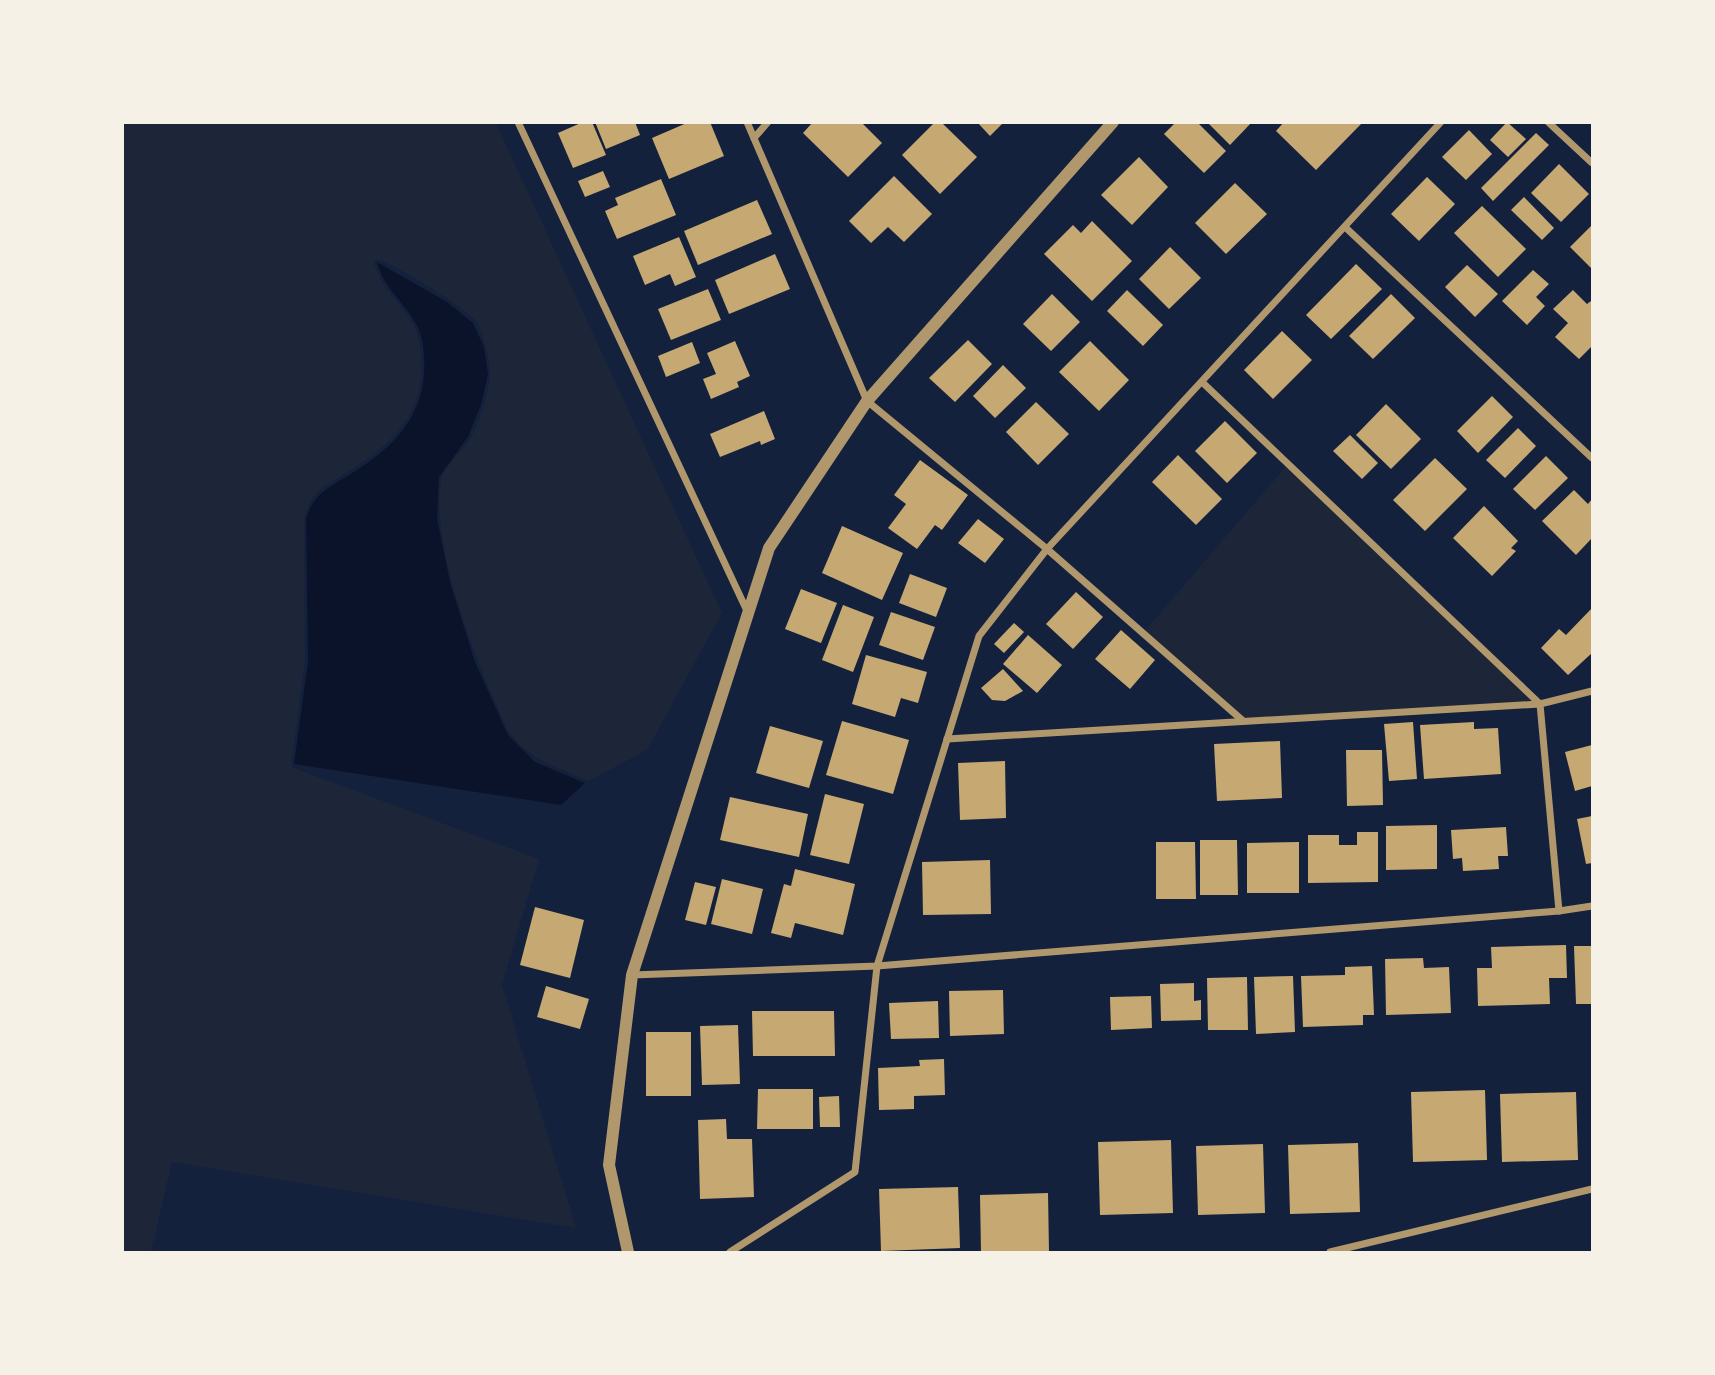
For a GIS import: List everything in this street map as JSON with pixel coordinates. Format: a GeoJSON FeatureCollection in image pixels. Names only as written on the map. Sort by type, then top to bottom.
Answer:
{"type":"FeatureCollection","features":[{"type":"Feature","properties":{"kind":"street"},"geometry":{"type":"LineString","coordinates":[[518,122],[749,614]]}},
{"type":"Feature","properties":{"kind":"street"},"geometry":{"type":"LineString","coordinates":[[747,122],[867,401],[1047,549],[1242,720]]}},
{"type":"Feature","properties":{"kind":"street"},"geometry":{"type":"LineString","coordinates":[[754,138],[768,122]]}},
{"type":"Feature","properties":{"kind":"street"},"geometry":{"type":"LineString","coordinates":[[628,1252],[609,1165],[632,975],[769,548],[867,401],[1113,122]]}},
{"type":"Feature","properties":{"kind":"street"},"geometry":{"type":"LineString","coordinates":[[730,1252],[855,1172],[877,966],[979,636],[1047,549],[1441,122]]}},
{"type":"Feature","properties":{"kind":"street"},"geometry":{"type":"LineString","coordinates":[[1548,122],[1592,163]]}},
{"type":"Feature","properties":{"kind":"street"},"geometry":{"type":"LineString","coordinates":[[1345,227],[1592,458]]}},
{"type":"Feature","properties":{"kind":"street"},"geometry":{"type":"LineString","coordinates":[[1202,382],[1540,704],[1559,911]]}},
{"type":"Feature","properties":{"kind":"street"},"geometry":{"type":"LineString","coordinates":[[947,739],[1540,704],[1592,691]]}},
{"type":"Feature","properties":{"kind":"street"},"geometry":{"type":"LineString","coordinates":[[632,975],[877,966],[1559,911],[1592,906]]}},
{"type":"Feature","properties":{"kind":"street"},"geometry":{"type":"LineString","coordinates":[[1330,1252],[1592,1189]]}},
{"type":"Feature","properties":{"kind":"shaded area"},"geometry":{"type":"Polygon","coordinates":[[[123,122],[496,123],[722,613],[647,750],[588,781],[528,752],[511,735],[464,623],[447,563],[439,506],[442,476],[472,435],[487,393],[490,370],[484,339],[469,314],[410,275],[376,260],[374,263],[384,285],[406,313],[417,333],[422,367],[420,387],[407,420],[396,434],[367,459],[321,489],[307,509],[304,519],[305,660],[291,767],[539,859],[502,985],[576,1228],[172,1162],[151,1252],[123,1252],[123,122]]]}},
{"type":"Feature","properties":{"kind":"shaded area"},"geometry":{"type":"Polygon","coordinates":[[[377,262],[447,302],[473,323],[484,347],[488,374],[481,405],[468,437],[439,477],[437,518],[450,582],[475,662],[508,735],[535,762],[585,783],[561,805],[294,764],[308,661],[306,519],[309,510],[322,492],[367,463],[397,437],[417,406],[422,388],[424,368],[420,333],[409,312],[387,284],[377,262]]]}},
{"type":"Feature","properties":{"kind":"shaded area"},"geometry":{"type":"Polygon","coordinates":[[[1288,464],[1540,704],[1242,720],[1143,633],[1288,464]]]}},
{"type":"Feature","properties":{"kind":"building"},"geometry":{"type":"Polygon","coordinates":[[[583,122],[592,122],[606,155],[573,168],[558,133],[583,122]]]}},
{"type":"Feature","properties":{"kind":"building"},"geometry":{"type":"Polygon","coordinates":[[[595,122],[635,122],[640,135],[606,149],[595,122]]]}},
{"type":"Feature","properties":{"kind":"building"},"geometry":{"type":"Polygon","coordinates":[[[689,122],[710,122],[724,156],[669,179],[652,138],[689,122]]]}},
{"type":"Feature","properties":{"kind":"building"},"geometry":{"type":"Polygon","coordinates":[[[813,122],[861,122],[882,143],[848,177],[803,133],[813,122]]]}},
{"type":"Feature","properties":{"kind":"building"},"geometry":{"type":"Polygon","coordinates":[[[935,122],[941,122],[977,157],[940,194],[902,155],[935,122]]]}},
{"type":"Feature","properties":{"kind":"building"},"geometry":{"type":"Polygon","coordinates":[[[977,122],[1004,122],[990,136],[977,122]]]}},
{"type":"Feature","properties":{"kind":"building"},"geometry":{"type":"Polygon","coordinates":[[[1176,122],[1197,122],[1226,151],[1204,173],[1164,134],[1176,122]]]}},
{"type":"Feature","properties":{"kind":"building"},"geometry":{"type":"Polygon","coordinates":[[[1207,122],[1252,122],[1230,145],[1207,122]]]}},
{"type":"Feature","properties":{"kind":"building"},"geometry":{"type":"Polygon","coordinates":[[[1284,122],[1363,122],[1316,170],[1276,131],[1284,122]]]}},
{"type":"Feature","properties":{"kind":"building"},"geometry":{"type":"Polygon","coordinates":[[[1507,122],[1526,139],[1508,157],[1490,140],[1507,122]]]}},
{"type":"Feature","properties":{"kind":"building"},"geometry":{"type":"Polygon","coordinates":[[[1469,130],[1492,154],[1466,180],[1442,157],[1469,130]]]}},
{"type":"Feature","properties":{"kind":"building"},"geometry":{"type":"Polygon","coordinates":[[[1536,133],[1549,145],[1493,201],[1481,188],[1536,133]]]}},
{"type":"Feature","properties":{"kind":"building"},"geometry":{"type":"Polygon","coordinates":[[[1139,157],[1168,187],[1132,225],[1101,195],[1139,157]]]}},
{"type":"Feature","properties":{"kind":"building"},"geometry":{"type":"Polygon","coordinates":[[[1559,164],[1589,194],[1561,222],[1531,193],[1559,164]]]}},
{"type":"Feature","properties":{"kind":"building"},"geometry":{"type":"Polygon","coordinates":[[[603,171],[610,187],[585,197],[578,181],[603,171]]]}},
{"type":"Feature","properties":{"kind":"building"},"geometry":{"type":"Polygon","coordinates":[[[894,176],[932,214],[904,242],[888,227],[871,243],[849,221],[894,176]]]}},
{"type":"Feature","properties":{"kind":"building"},"geometry":{"type":"Polygon","coordinates":[[[1427,177],[1455,204],[1419,241],[1391,214],[1427,177]]]}},
{"type":"Feature","properties":{"kind":"building"},"geometry":{"type":"Polygon","coordinates":[[[661,179],[676,215],[617,239],[605,211],[618,205],[615,198],[661,179]]]}},
{"type":"Feature","properties":{"kind":"building"},"geometry":{"type":"Polygon","coordinates":[[[1235,183],[1267,214],[1226,254],[1195,223],[1235,183]]]}},
{"type":"Feature","properties":{"kind":"building"},"geometry":{"type":"Polygon","coordinates":[[[1524,197],[1554,228],[1542,240],[1511,210],[1524,197]]]}},
{"type":"Feature","properties":{"kind":"building"},"geometry":{"type":"Polygon","coordinates":[[[757,200],[772,234],[698,265],[684,231],[757,200]]]}},
{"type":"Feature","properties":{"kind":"building"},"geometry":{"type":"Polygon","coordinates":[[[1482,206],[1526,249],[1498,277],[1454,233],[1482,206]]]}},
{"type":"Feature","properties":{"kind":"building"},"geometry":{"type":"Polygon","coordinates":[[[1092,221],[1132,261],[1092,301],[1044,254],[1073,225],[1081,233],[1092,221]]]}},
{"type":"Feature","properties":{"kind":"building"},"geometry":{"type":"Polygon","coordinates":[[[1592,225],[1592,269],[1570,247],[1592,225]]]}},
{"type":"Feature","properties":{"kind":"building"},"geometry":{"type":"Polygon","coordinates":[[[679,237],[696,277],[675,286],[670,274],[645,285],[633,256],[679,237]]]}},
{"type":"Feature","properties":{"kind":"building"},"geometry":{"type":"Polygon","coordinates":[[[1170,247],[1201,278],[1169,309],[1139,279],[1170,247]]]}},
{"type":"Feature","properties":{"kind":"building"},"geometry":{"type":"Polygon","coordinates":[[[775,254],[790,289],[729,314],[715,280],[775,254]]]}},
{"type":"Feature","properties":{"kind":"building"},"geometry":{"type":"Polygon","coordinates":[[[1356,264],[1382,289],[1331,339],[1306,315],[1356,264]]]}},
{"type":"Feature","properties":{"kind":"building"},"geometry":{"type":"Polygon","coordinates":[[[1467,265],[1498,294],[1475,317],[1445,287],[1467,265]]]}},
{"type":"Feature","properties":{"kind":"building"},"geometry":{"type":"Polygon","coordinates":[[[1533,270],[1549,284],[1536,297],[1545,306],[1527,325],[1502,301],[1533,270]]]}},
{"type":"Feature","properties":{"kind":"building"},"geometry":{"type":"Polygon","coordinates":[[[708,289],[721,320],[671,340],[658,309],[708,289]]]}},
{"type":"Feature","properties":{"kind":"building"},"geometry":{"type":"Polygon","coordinates":[[[1127,290],[1163,325],[1143,346],[1107,311],[1127,290]]]}},
{"type":"Feature","properties":{"kind":"building"},"geometry":{"type":"Polygon","coordinates":[[[1573,290],[1587,304],[1592,302],[1592,346],[1579,359],[1555,337],[1568,323],[1553,309],[1573,290]]]}},
{"type":"Feature","properties":{"kind":"building"},"geometry":{"type":"Polygon","coordinates":[[[1052,294],[1080,322],[1051,351],[1023,324],[1052,294]]]}},
{"type":"Feature","properties":{"kind":"building"},"geometry":{"type":"Polygon","coordinates":[[[1391,294],[1415,318],[1373,359],[1349,336],[1391,294]]]}},
{"type":"Feature","properties":{"kind":"building"},"geometry":{"type":"Polygon","coordinates":[[[1282,331],[1312,360],[1273,399],[1244,370],[1282,331]]]}},
{"type":"Feature","properties":{"kind":"building"},"geometry":{"type":"Polygon","coordinates":[[[968,340],[992,364],[955,402],[929,378],[968,340]]]}},
{"type":"Feature","properties":{"kind":"building"},"geometry":{"type":"Polygon","coordinates":[[[735,341],[750,376],[737,382],[739,387],[711,399],[703,379],[716,374],[707,353],[735,341]]]}},
{"type":"Feature","properties":{"kind":"building"},"geometry":{"type":"Polygon","coordinates":[[[1090,341],[1129,380],[1099,411],[1059,372],[1090,341]]]}},
{"type":"Feature","properties":{"kind":"building"},"geometry":{"type":"Polygon","coordinates":[[[692,342],[700,363],[666,377],[658,356],[692,342]]]}},
{"type":"Feature","properties":{"kind":"building"},"geometry":{"type":"Polygon","coordinates":[[[1003,365],[1026,388],[995,418],[973,396],[1003,365]]]}},
{"type":"Feature","properties":{"kind":"building"},"geometry":{"type":"Polygon","coordinates":[[[1492,396],[1513,417],[1478,453],[1457,431],[1492,396]]]}},
{"type":"Feature","properties":{"kind":"building"},"geometry":{"type":"Polygon","coordinates":[[[1036,402],[1069,434],[1038,465],[1006,432],[1036,402]]]}},
{"type":"Feature","properties":{"kind":"building"},"geometry":{"type":"Polygon","coordinates":[[[1386,404],[1421,439],[1391,469],[1356,435],[1386,404]]]}},
{"type":"Feature","properties":{"kind":"building"},"geometry":{"type":"Polygon","coordinates":[[[764,411],[775,439],[761,445],[760,441],[720,457],[710,434],[764,411]]]}},
{"type":"Feature","properties":{"kind":"building"},"geometry":{"type":"Polygon","coordinates":[[[1225,421],[1257,453],[1227,483],[1195,451],[1225,421]]]}},
{"type":"Feature","properties":{"kind":"building"},"geometry":{"type":"Polygon","coordinates":[[[1518,428],[1536,446],[1505,478],[1486,460],[1518,428]]]}},
{"type":"Feature","properties":{"kind":"building"},"geometry":{"type":"Polygon","coordinates":[[[1350,435],[1378,463],[1362,479],[1333,451],[1350,435]]]}},
{"type":"Feature","properties":{"kind":"building"},"geometry":{"type":"Polygon","coordinates":[[[1178,455],[1222,499],[1196,525],[1152,482],[1178,455]]]}},
{"type":"Feature","properties":{"kind":"building"},"geometry":{"type":"Polygon","coordinates":[[[1546,456],[1568,478],[1535,510],[1513,489],[1546,456]]]}},
{"type":"Feature","properties":{"kind":"building"},"geometry":{"type":"Polygon","coordinates":[[[1435,458],[1467,489],[1425,531],[1393,500],[1435,458]]]}},
{"type":"Feature","properties":{"kind":"building"},"geometry":{"type":"Polygon","coordinates":[[[920,460],[968,495],[942,530],[935,525],[917,549],[888,528],[906,504],[894,495],[920,460]]]}},
{"type":"Feature","properties":{"kind":"building"},"geometry":{"type":"Polygon","coordinates":[[[1574,490],[1588,504],[1592,499],[1592,538],[1576,555],[1542,521],[1574,490]]]}},
{"type":"Feature","properties":{"kind":"building"},"geometry":{"type":"Polygon","coordinates":[[[1484,506],[1518,541],[1511,548],[1516,551],[1492,576],[1453,538],[1484,506]]]}},
{"type":"Feature","properties":{"kind":"building"},"geometry":{"type":"Polygon","coordinates":[[[978,519],[1004,539],[985,563],[958,543],[978,519]]]}},
{"type":"Feature","properties":{"kind":"building"},"geometry":{"type":"Polygon","coordinates":[[[842,526],[903,553],[882,600],[822,573],[842,526]]]}},
{"type":"Feature","properties":{"kind":"building"},"geometry":{"type":"Polygon","coordinates":[[[910,574],[947,588],[936,617],[899,603],[910,574]]]}},
{"type":"Feature","properties":{"kind":"building"},"geometry":{"type":"Polygon","coordinates":[[[801,589],[837,603],[821,643],[785,629],[801,589]]]}},
{"type":"Feature","properties":{"kind":"building"},"geometry":{"type":"Polygon","coordinates":[[[1076,592],[1103,617],[1073,649],[1046,624],[1076,592]]]}},
{"type":"Feature","properties":{"kind":"building"},"geometry":{"type":"Polygon","coordinates":[[[843,605],[874,617],[853,672],[822,660],[843,605]]]}},
{"type":"Feature","properties":{"kind":"building"},"geometry":{"type":"Polygon","coordinates":[[[1592,608],[1592,653],[1568,675],[1541,648],[1559,629],[1566,635],[1592,608]]]}},
{"type":"Feature","properties":{"kind":"building"},"geometry":{"type":"Polygon","coordinates":[[[891,612],[935,627],[923,660],[879,645],[891,612]]]}},
{"type":"Feature","properties":{"kind":"building"},"geometry":{"type":"Polygon","coordinates":[[[1014,623],[1024,632],[1004,653],[994,644],[1014,623]]]}},
{"type":"Feature","properties":{"kind":"building"},"geometry":{"type":"Polygon","coordinates":[[[1121,630],[1155,660],[1130,689],[1095,659],[1121,630]]]}},
{"type":"Feature","properties":{"kind":"building"},"geometry":{"type":"Polygon","coordinates":[[[1028,635],[1062,665],[1037,693],[1003,664],[1028,635]]]}},
{"type":"Feature","properties":{"kind":"building"},"geometry":{"type":"Polygon","coordinates":[[[866,655],[927,672],[918,703],[901,698],[895,717],[852,704],[866,655]]]}},
{"type":"Feature","properties":{"kind":"building"},"geometry":{"type":"Polygon","coordinates":[[[1003,669],[1023,691],[1005,701],[992,700],[981,688],[1003,669]]]}},
{"type":"Feature","properties":{"kind":"building"},"geometry":{"type":"Polygon","coordinates":[[[842,721],[909,740],[893,794],[826,775],[842,721]]]}},
{"type":"Feature","properties":{"kind":"building"},"geometry":{"type":"Polygon","coordinates":[[[1413,722],[1417,779],[1389,781],[1384,724],[1413,722]]]}},
{"type":"Feature","properties":{"kind":"building"},"geometry":{"type":"Polygon","coordinates":[[[1474,722],[1474,729],[1498,728],[1501,774],[1424,779],[1420,725],[1474,722]]]}},
{"type":"Feature","properties":{"kind":"building"},"geometry":{"type":"Polygon","coordinates":[[[770,726],[823,741],[809,788],[756,773],[770,726]]]}},
{"type":"Feature","properties":{"kind":"building"},"geometry":{"type":"Polygon","coordinates":[[[1280,741],[1282,798],[1217,801],[1214,744],[1280,741]]]}},
{"type":"Feature","properties":{"kind":"building"},"geometry":{"type":"Polygon","coordinates":[[[1592,745],[1592,786],[1575,791],[1565,752],[1592,745]]]}},
{"type":"Feature","properties":{"kind":"building"},"geometry":{"type":"Polygon","coordinates":[[[1346,750],[1382,750],[1383,805],[1347,806],[1346,750]]]}},
{"type":"Feature","properties":{"kind":"building"},"geometry":{"type":"Polygon","coordinates":[[[1005,761],[1006,818],[960,820],[958,763],[1005,761]]]}},
{"type":"Feature","properties":{"kind":"building"},"geometry":{"type":"Polygon","coordinates":[[[825,794],[864,804],[849,864],[810,855],[825,794]]]}},
{"type":"Feature","properties":{"kind":"building"},"geometry":{"type":"Polygon","coordinates":[[[730,797],[808,814],[799,857],[720,840],[730,797]]]}},
{"type":"Feature","properties":{"kind":"building"},"geometry":{"type":"Polygon","coordinates":[[[1592,816],[1592,863],[1586,864],[1577,819],[1592,816]]]}},
{"type":"Feature","properties":{"kind":"building"},"geometry":{"type":"Polygon","coordinates":[[[1437,825],[1437,869],[1386,870],[1386,826],[1437,825]]]}},
{"type":"Feature","properties":{"kind":"building"},"geometry":{"type":"Polygon","coordinates":[[[1506,827],[1508,856],[1498,856],[1499,869],[1463,871],[1462,858],[1453,859],[1451,830],[1506,827]]]}},
{"type":"Feature","properties":{"kind":"building"},"geometry":{"type":"Polygon","coordinates":[[[1357,832],[1378,832],[1378,882],[1308,883],[1308,835],[1339,835],[1339,845],[1357,845],[1357,832]]]}},
{"type":"Feature","properties":{"kind":"building"},"geometry":{"type":"Polygon","coordinates":[[[1200,840],[1237,840],[1238,895],[1200,895],[1200,840]]]}},
{"type":"Feature","properties":{"kind":"building"},"geometry":{"type":"Polygon","coordinates":[[[1156,842],[1195,842],[1196,899],[1156,899],[1156,842]]]}},
{"type":"Feature","properties":{"kind":"building"},"geometry":{"type":"Polygon","coordinates":[[[1299,842],[1299,893],[1247,893],[1247,843],[1299,842]]]}},
{"type":"Feature","properties":{"kind":"building"},"geometry":{"type":"Polygon","coordinates":[[[990,860],[991,914],[923,915],[922,862],[990,860]]]}},
{"type":"Feature","properties":{"kind":"building"},"geometry":{"type":"Polygon","coordinates":[[[795,869],[855,884],[843,935],[795,923],[791,938],[771,933],[784,884],[791,886],[795,869]]]}},
{"type":"Feature","properties":{"kind":"building"},"geometry":{"type":"Polygon","coordinates":[[[722,879],[763,889],[752,934],[711,924],[722,879]]]}},
{"type":"Feature","properties":{"kind":"building"},"geometry":{"type":"Polygon","coordinates":[[[695,882],[716,887],[706,925],[685,920],[695,882]]]}},
{"type":"Feature","properties":{"kind":"building"},"geometry":{"type":"Polygon","coordinates":[[[535,907],[584,920],[570,978],[520,965],[535,907]]]}},
{"type":"Feature","properties":{"kind":"building"},"geometry":{"type":"Polygon","coordinates":[[[1566,945],[1567,978],[1549,978],[1550,1004],[1478,1006],[1477,968],[1492,968],[1491,947],[1566,945]]]}},
{"type":"Feature","properties":{"kind":"building"},"geometry":{"type":"Polygon","coordinates":[[[1574,946],[1592,946],[1592,1004],[1576,1004],[1574,946]]]}},
{"type":"Feature","properties":{"kind":"building"},"geometry":{"type":"Polygon","coordinates":[[[1423,958],[1424,968],[1449,967],[1451,1013],[1386,1015],[1385,959],[1423,958]]]}},
{"type":"Feature","properties":{"kind":"building"},"geometry":{"type":"Polygon","coordinates":[[[1372,966],[1374,1015],[1363,1015],[1363,1025],[1303,1027],[1301,976],[1345,975],[1345,967],[1372,966]]]}},
{"type":"Feature","properties":{"kind":"building"},"geometry":{"type":"Polygon","coordinates":[[[1293,976],[1295,1032],[1256,1034],[1254,977],[1293,976]]]}},
{"type":"Feature","properties":{"kind":"building"},"geometry":{"type":"Polygon","coordinates":[[[1247,977],[1248,1030],[1208,1030],[1207,978],[1247,977]]]}},
{"type":"Feature","properties":{"kind":"building"},"geometry":{"type":"Polygon","coordinates":[[[1194,983],[1194,1001],[1201,1000],[1201,1020],[1161,1021],[1160,984],[1194,983]]]}},
{"type":"Feature","properties":{"kind":"building"},"geometry":{"type":"Polygon","coordinates":[[[546,986],[589,999],[580,1029],[537,1017],[546,986]]]}},
{"type":"Feature","properties":{"kind":"building"},"geometry":{"type":"Polygon","coordinates":[[[1003,990],[1004,1034],[950,1036],[949,991],[1003,990]]]}},
{"type":"Feature","properties":{"kind":"building"},"geometry":{"type":"Polygon","coordinates":[[[1151,996],[1152,1028],[1111,1030],[1110,997],[1151,996]]]}},
{"type":"Feature","properties":{"kind":"building"},"geometry":{"type":"Polygon","coordinates":[[[938,1001],[939,1038],[891,1039],[889,1003],[938,1001]]]}},
{"type":"Feature","properties":{"kind":"building"},"geometry":{"type":"Polygon","coordinates":[[[752,1011],[834,1011],[835,1056],[753,1056],[752,1011]]]}},
{"type":"Feature","properties":{"kind":"building"},"geometry":{"type":"Polygon","coordinates":[[[738,1025],[740,1084],[702,1085],[700,1026],[738,1025]]]}},
{"type":"Feature","properties":{"kind":"building"},"geometry":{"type":"Polygon","coordinates":[[[646,1032],[691,1032],[691,1096],[646,1096],[646,1032]]]}},
{"type":"Feature","properties":{"kind":"building"},"geometry":{"type":"Polygon","coordinates":[[[944,1059],[945,1095],[914,1096],[914,1109],[879,1110],[878,1068],[920,1066],[919,1060],[944,1059]]]}},
{"type":"Feature","properties":{"kind":"building"},"geometry":{"type":"Polygon","coordinates":[[[758,1089],[813,1089],[813,1129],[757,1129],[758,1089]]]}},
{"type":"Feature","properties":{"kind":"building"},"geometry":{"type":"Polygon","coordinates":[[[1485,1090],[1487,1160],[1413,1162],[1411,1092],[1485,1090]]]}},
{"type":"Feature","properties":{"kind":"building"},"geometry":{"type":"Polygon","coordinates":[[[1576,1092],[1578,1160],[1502,1162],[1500,1094],[1576,1092]]]}},
{"type":"Feature","properties":{"kind":"building"},"geometry":{"type":"Polygon","coordinates":[[[839,1096],[840,1127],[820,1127],[819,1097],[839,1096]]]}},
{"type":"Feature","properties":{"kind":"building"},"geometry":{"type":"Polygon","coordinates":[[[726,1119],[727,1139],[752,1139],[754,1197],[700,1199],[698,1120],[726,1119]]]}},
{"type":"Feature","properties":{"kind":"building"},"geometry":{"type":"Polygon","coordinates":[[[1171,1140],[1173,1213],[1100,1215],[1098,1142],[1171,1140]]]}},
{"type":"Feature","properties":{"kind":"building"},"geometry":{"type":"Polygon","coordinates":[[[1358,1143],[1360,1212],[1290,1214],[1288,1145],[1358,1143]]]}},
{"type":"Feature","properties":{"kind":"building"},"geometry":{"type":"Polygon","coordinates":[[[1263,1144],[1265,1213],[1198,1215],[1196,1146],[1263,1144]]]}},
{"type":"Feature","properties":{"kind":"building"},"geometry":{"type":"Polygon","coordinates":[[[958,1187],[960,1248],[881,1251],[879,1189],[958,1187]]]}},
{"type":"Feature","properties":{"kind":"building"},"geometry":{"type":"Polygon","coordinates":[[[1048,1193],[1049,1252],[981,1252],[980,1195],[1048,1193]]]}}]}
